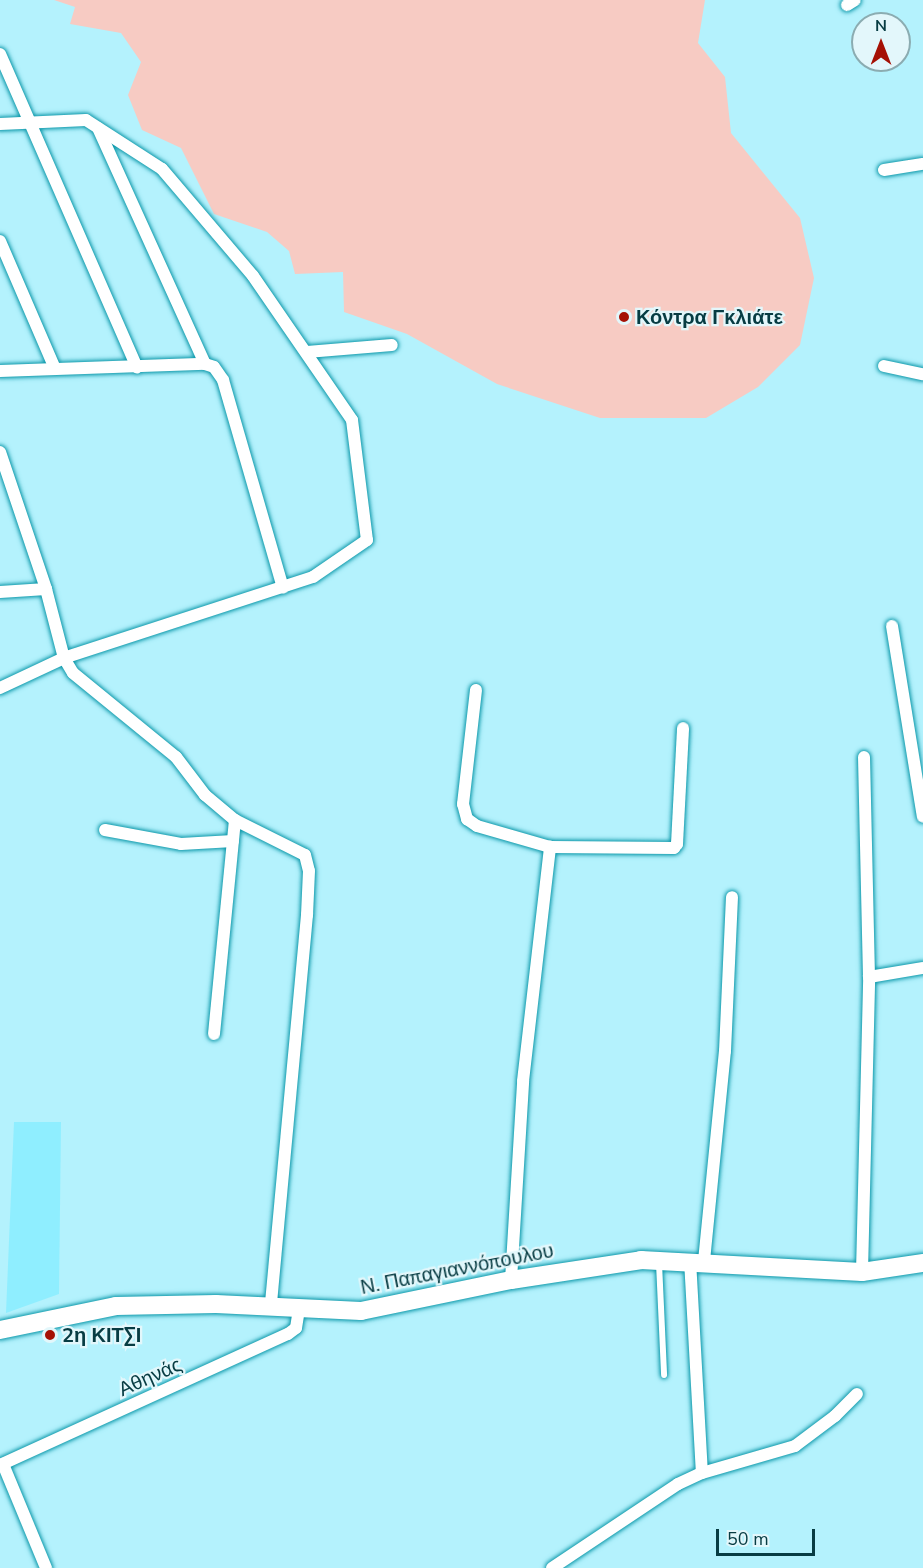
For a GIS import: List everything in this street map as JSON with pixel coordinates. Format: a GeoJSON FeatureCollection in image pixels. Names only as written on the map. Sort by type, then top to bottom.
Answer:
{"type":"FeatureCollection","features":[{"type":"Feature","properties":{"kind":"street"},"geometry":{"type":"LineString","coordinates":[[0,54],[27,122],[138,367]]}},
{"type":"Feature","properties":{"kind":"street"},"geometry":{"type":"LineString","coordinates":[[0,124],[68,118],[86,120],[162,170],[253,276],[352,420],[368,540],[314,577],[64,658],[0,688]]}},
{"type":"Feature","properties":{"kind":"street"},"geometry":{"type":"LineString","coordinates":[[98,128],[170,293],[205,364]]}},
{"type":"Feature","properties":{"kind":"street"},"geometry":{"type":"LineString","coordinates":[[884,170],[923,164]]}},
{"type":"Feature","properties":{"kind":"street"},"geometry":{"type":"LineString","coordinates":[[0,241],[55,369]]}},
{"type":"Feature","properties":{"kind":"street"},"geometry":{"type":"LineString","coordinates":[[307,352],[392,345]]}},
{"type":"Feature","properties":{"kind":"street"},"geometry":{"type":"LineString","coordinates":[[0,371],[205,364],[214,367],[223,381],[283,588]]}},
{"type":"Feature","properties":{"kind":"street"},"geometry":{"type":"LineString","coordinates":[[884,366],[923,375]]}},
{"type":"Feature","properties":{"kind":"street"},"geometry":{"type":"LineString","coordinates":[[0,452],[46,589],[64,658],[73,673],[176,757],[205,795],[235,820],[305,855],[309,871],[271,1305]]}},
{"type":"Feature","properties":{"kind":"street"},"geometry":{"type":"LineString","coordinates":[[0,592],[46,589]]}},
{"type":"Feature","properties":{"kind":"street"},"geometry":{"type":"LineString","coordinates":[[891,626],[923,817]]}},
{"type":"Feature","properties":{"kind":"street"},"geometry":{"type":"LineString","coordinates":[[476,690],[463,804],[467,819],[477,826],[550,847],[674,848],[677,844],[683,729]]}},
{"type":"Feature","properties":{"kind":"street"},"geometry":{"type":"LineString","coordinates":[[862,1272],[869,977],[864,757]]}},
{"type":"Feature","properties":{"kind":"street"},"geometry":{"type":"LineString","coordinates":[[214,1034],[235,820]]}},
{"type":"Feature","properties":{"kind":"street"},"geometry":{"type":"LineString","coordinates":[[105,830],[181,844],[233,841]]}},
{"type":"Feature","properties":{"kind":"street"},"geometry":{"type":"LineString","coordinates":[[511,1280],[523,1081],[550,847]]}},
{"type":"Feature","properties":{"kind":"street"},"geometry":{"type":"LineString","coordinates":[[702,1473],[697,1260],[725,1051],[732,897]]}},
{"type":"Feature","properties":{"kind":"street"},"geometry":{"type":"LineString","coordinates":[[869,977],[923,968]]}},
{"type":"Feature","properties":{"kind":"street","name":"Ν. Παπαγιαννόπουλου"},"geometry":{"type":"LineString","coordinates":[[0,1330],[116,1305],[271,1305],[299,1309],[360,1311],[511,1280],[659,1260],[697,1260],[862,1272],[923,1263]]}},
{"type":"Feature","properties":{"kind":"street","name":"Αθηνάς"},"geometry":{"type":"LineString","coordinates":[[2,1465],[288,1334],[296,1328],[299,1309]]}},
{"type":"Feature","properties":{"kind":"street"},"geometry":{"type":"LineString","coordinates":[[552,1568],[649,1501],[702,1473],[795,1446],[835,1416],[856,1394]]}},
{"type":"Feature","properties":{"kind":"street"},"geometry":{"type":"LineString","coordinates":[[2,1465],[46,1568]]}},
{"type":"Feature","properties":{"kind":"lane"},"geometry":{"type":"LineString","coordinates":[[659,1260],[664,1375]]}},
{"type":"Feature","properties":{"kind":"shaded area"},"geometry":{"type":"Polygon","coordinates":[[[54,0],[705,0],[698,43],[725,77],[731,133],[800,218],[814,278],[800,345],[758,387],[706,418],[600,418],[497,384],[407,334],[344,312],[343,272],[295,274],[289,251],[267,232],[214,214],[181,148],[142,130],[128,95],[141,62],[121,33],[70,24],[75,7],[54,0]]]}},
{"type":"Feature","properties":{"kind":"shaded area"},"geometry":{"type":"Polygon","coordinates":[[[14,1122],[61,1122],[59,1294],[6,1313],[14,1122]]]}},
{"type":"Feature","properties":{"kind":"place","name":"Κόντρα Γκλιάτε"},"geometry":{"type":"Point","coordinates":[624,317]}},
{"type":"Feature","properties":{"kind":"place","name":"2η ΚΙΤΣΙ"},"geometry":{"type":"Point","coordinates":[50,1335]}}]}
